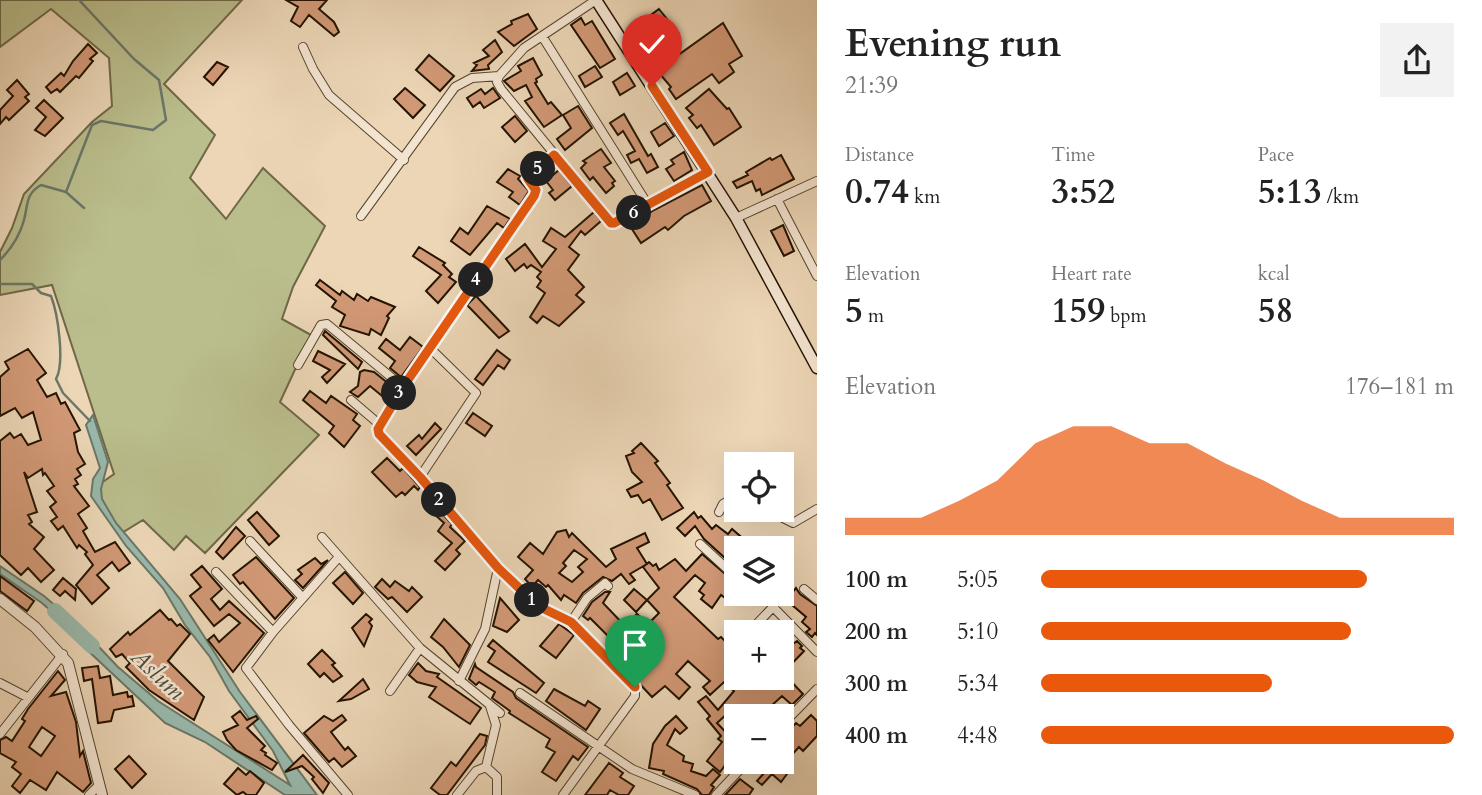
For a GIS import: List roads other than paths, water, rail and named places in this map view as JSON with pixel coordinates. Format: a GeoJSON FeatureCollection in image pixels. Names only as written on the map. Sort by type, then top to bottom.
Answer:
{"type":"FeatureCollection","features":[{"type":"Feature","properties":{"kind":"main road"},"geometry":{"type":"LineString","coordinates":[[596,0],[736,218],[817,368]]}},
{"type":"Feature","properties":{"kind":"street"},"geometry":{"type":"LineString","coordinates":[[596,0],[524,48],[499,76],[497,82],[500,89],[611,223],[708,172]]}},
{"type":"Feature","properties":{"kind":"street"},"geometry":{"type":"LineString","coordinates":[[542,36],[648,205]]}},
{"type":"Feature","properties":{"kind":"street"},"geometry":{"type":"LineString","coordinates":[[303,47],[329,96],[404,160]]}},
{"type":"Feature","properties":{"kind":"street"},"geometry":{"type":"LineString","coordinates":[[361,216],[455,87],[472,78],[499,76]]}},
{"type":"Feature","properties":{"kind":"street"},"geometry":{"type":"LineString","coordinates":[[554,155],[528,179],[536,190],[534,196],[429,347],[379,424],[379,434],[420,477],[498,568],[538,606],[571,622],[637,691],[563,795]]}},
{"type":"Feature","properties":{"kind":"street"},"geometry":{"type":"LineString","coordinates":[[736,218],[817,181]]}},
{"type":"Feature","properties":{"kind":"street"},"geometry":{"type":"LineString","coordinates":[[777,199],[817,276]]}},
{"type":"Feature","properties":{"kind":"street"},"geometry":{"type":"LineString","coordinates":[[298,365],[321,325],[327,324],[403,387]]}},
{"type":"Feature","properties":{"kind":"street"},"geometry":{"type":"LineString","coordinates":[[420,477],[476,393],[429,347]]}},
{"type":"Feature","properties":{"kind":"street"},"geometry":{"type":"LineString","coordinates":[[351,400],[379,424]]}},
{"type":"Feature","properties":{"kind":"street"},"geometry":{"type":"LineString","coordinates":[[719,512],[724,503]]}},
{"type":"Feature","properties":{"kind":"street"},"geometry":{"type":"LineString","coordinates":[[791,522],[817,509]]}},
{"type":"Feature","properties":{"kind":"street"},"geometry":{"type":"LineString","coordinates":[[322,537],[420,648],[500,713]]}},
{"type":"Feature","properties":{"kind":"street"},"geometry":{"type":"LineString","coordinates":[[250,541],[303,598]]}},
{"type":"Feature","properties":{"kind":"street"},"geometry":{"type":"LineString","coordinates":[[700,544],[724,566]]}},
{"type":"Feature","properties":{"kind":"street"},"geometry":{"type":"LineString","coordinates":[[338,558],[272,632],[246,668],[289,725],[348,795]]}},
{"type":"Feature","properties":{"kind":"street"},"geometry":{"type":"LineString","coordinates":[[460,681],[485,629],[498,568]]}},
{"type":"Feature","properties":{"kind":"street"},"geometry":{"type":"LineString","coordinates":[[216,572],[272,632]]}},
{"type":"Feature","properties":{"kind":"street"},"geometry":{"type":"LineString","coordinates":[[571,622],[587,598],[605,583],[608,586]]}},
{"type":"Feature","properties":{"kind":"street"},"geometry":{"type":"LineString","coordinates":[[804,589],[817,600]]}},
{"type":"Feature","properties":{"kind":"street"},"geometry":{"type":"LineString","coordinates":[[0,599],[63,654],[71,671],[100,790],[89,795]]}},
{"type":"Feature","properties":{"kind":"street"},"geometry":{"type":"LineString","coordinates":[[763,620],[776,606]]}},
{"type":"Feature","properties":{"kind":"street"},"geometry":{"type":"LineString","coordinates":[[775,609],[817,652]]}},
{"type":"Feature","properties":{"kind":"street"},"geometry":{"type":"LineString","coordinates":[[390,691],[420,648]]}},
{"type":"Feature","properties":{"kind":"street"},"geometry":{"type":"LineString","coordinates":[[0,734],[63,654]]}},
{"type":"Feature","properties":{"kind":"street"},"geometry":{"type":"LineString","coordinates":[[0,683],[27,697]]}},
{"type":"Feature","properties":{"kind":"street"},"geometry":{"type":"LineString","coordinates":[[794,713],[817,689]]}},
{"type":"Feature","properties":{"kind":"street"},"geometry":{"type":"LineString","coordinates":[[520,694],[632,769],[695,795]]}},
{"type":"Feature","properties":{"kind":"street"},"geometry":{"type":"LineString","coordinates":[[486,767],[496,724],[489,704]]}},
{"type":"Feature","properties":{"kind":"street"},"geometry":{"type":"LineString","coordinates":[[457,795],[476,771],[486,767]]}},
{"type":"Feature","properties":{"kind":"street"},"geometry":{"type":"LineString","coordinates":[[486,767],[497,777],[497,795]]}},
{"type":"Feature","properties":{"kind":"street"},"geometry":{"type":"LineString","coordinates":[[716,795],[736,774]]}},
{"type":"Feature","properties":{"kind":"waterway"},"geometry":{"type":"LineString","coordinates":[[0,260],[20,231],[32,192],[41,185],[66,192],[92,125],[101,121],[153,130],[166,120],[159,80],[134,59],[79,0]]}},
{"type":"Feature","properties":{"kind":"waterway"},"geometry":{"type":"LineString","coordinates":[[66,192],[84,208]]}},
{"type":"Feature","properties":{"kind":"waterway"},"geometry":{"type":"LineString","coordinates":[[0,284],[32,284],[41,293],[51,296],[60,338],[60,362],[56,379],[63,393],[90,421]]}},
{"type":"Feature","properties":{"kind":"waterway","name":"Aslum"},"geometry":{"type":"LineString","coordinates":[[55,611],[92,646]]}}]}
